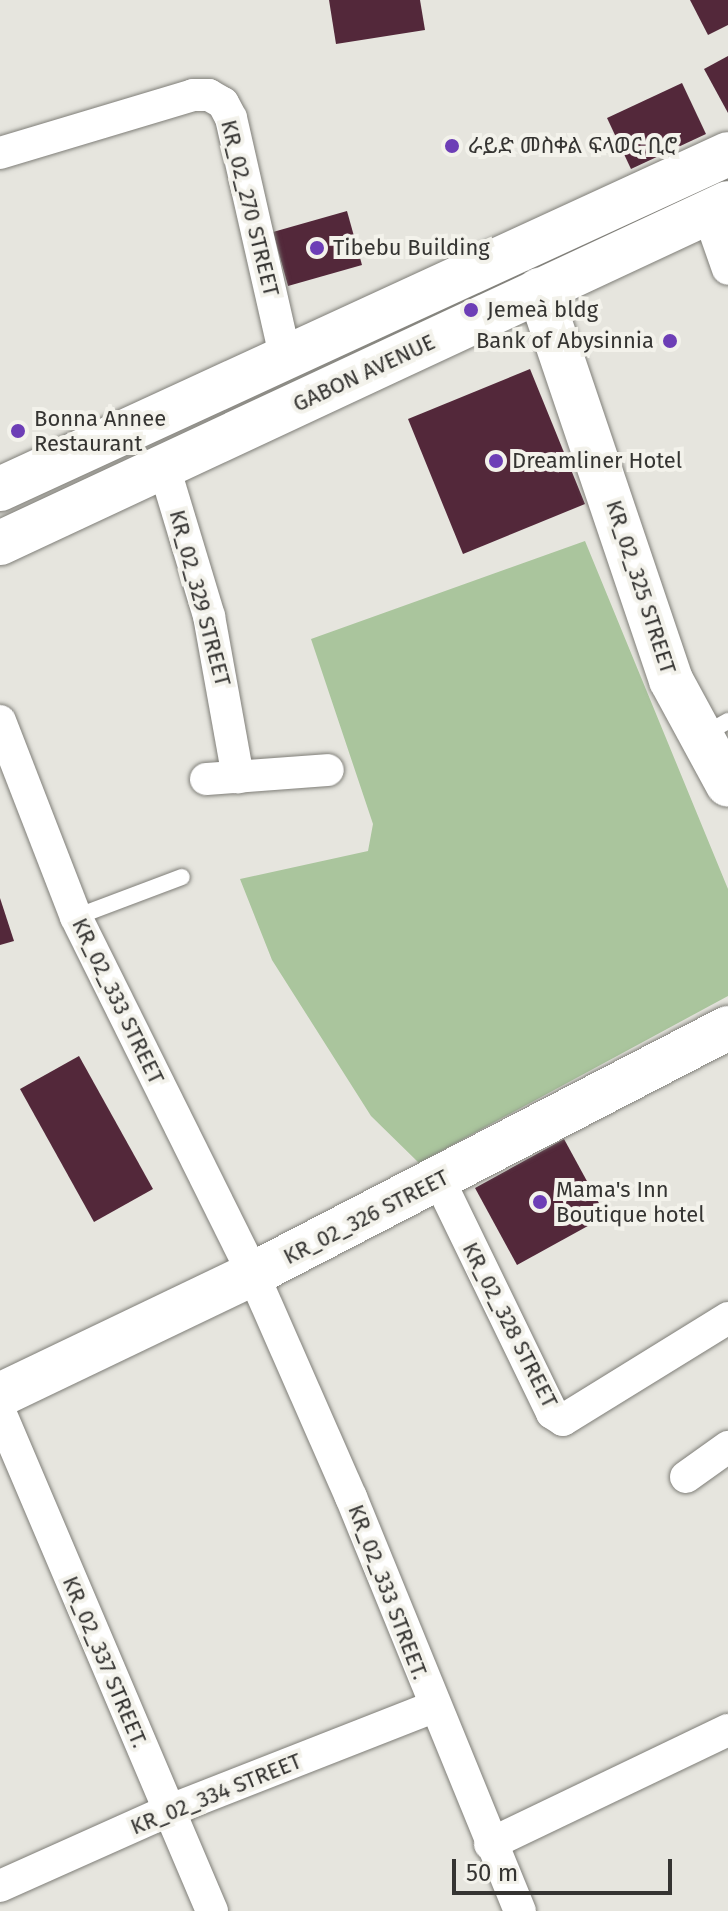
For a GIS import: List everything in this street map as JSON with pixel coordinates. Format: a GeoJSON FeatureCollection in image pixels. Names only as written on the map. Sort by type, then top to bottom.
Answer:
{"type":"FeatureCollection","features":[{"type":"Feature","properties":{"kind":"main road"},"geometry":{"type":"LineString","coordinates":[[0,489],[285,355],[728,154]]}},
{"type":"Feature","properties":{"kind":"main road","name":"GABON AVENUE"},"geometry":{"type":"LineString","coordinates":[[0,543],[718,208]]}},
{"type":"Feature","properties":{"kind":"main road","name":"KR_02_325 STREET"},"geometry":{"type":"LineString","coordinates":[[539,290],[594,442],[640,596],[671,680],[714,729],[728,785]]}},
{"type":"Feature","properties":{"kind":"main road"},"geometry":{"type":"LineString","coordinates":[[76,453],[99,497]]}},
{"type":"Feature","properties":{"kind":"main road","name":"KR_02_326 STREET"},"geometry":{"type":"LineString","coordinates":[[0,1395],[253,1274],[728,1028]]}},
{"type":"Feature","properties":{"kind":"street","name":"KR_02_270 STREET"},"geometry":{"type":"LineString","coordinates":[[0,153],[193,95],[209,95],[223,103],[231,118],[285,355]]}},
{"type":"Feature","properties":{"kind":"street"},"geometry":{"type":"LineString","coordinates":[[718,208],[728,269]]}},
{"type":"Feature","properties":{"kind":"street","name":"KR_02_329 STREET"},"geometry":{"type":"LineString","coordinates":[[164,467],[209,616],[238,777]]}},
{"type":"Feature","properties":{"kind":"street","name":"KR_02_333 STREET"},"geometry":{"type":"LineString","coordinates":[[0,721],[76,917],[253,1274]]}},
{"type":"Feature","properties":{"kind":"street"},"geometry":{"type":"LineString","coordinates":[[206,779],[328,770]]}},
{"type":"Feature","properties":{"kind":"street","name":"KR_02_328 STREET"},"geometry":{"type":"LineString","coordinates":[[439,1180],[552,1413],[563,1420],[728,1318]]}},
{"type":"Feature","properties":{"kind":"street","name":"KR_02_333 STREET."},"geometry":{"type":"LineString","coordinates":[[253,1274],[351,1497],[433,1707],[520,1911]]}},
{"type":"Feature","properties":{"kind":"street","name":"KR_02_337 STREET."},"geometry":{"type":"LineString","coordinates":[[0,1412],[212,1911]]}},
{"type":"Feature","properties":{"kind":"street"},"geometry":{"type":"LineString","coordinates":[[686,1477],[728,1447]]}},
{"type":"Feature","properties":{"kind":"street","name":"KR_02_334 STREET"},"geometry":{"type":"LineString","coordinates":[[0,1886],[168,1811],[433,1707]]}},
{"type":"Feature","properties":{"kind":"street"},"geometry":{"type":"LineString","coordinates":[[490,1844],[727,1732]]}},
{"type":"Feature","properties":{"kind":"lane"},"geometry":{"type":"LineString","coordinates":[[76,917],[182,877]]}},
{"type":"Feature","properties":{"kind":"green space"},"geometry":{"type":"Polygon","coordinates":[[[585,541],[728,889],[728,996],[419,1163],[371,1116],[272,960],[240,879],[368,851],[373,824],[311,639],[585,541]]]}},
{"type":"Feature","properties":{"kind":"building"},"geometry":{"type":"Polygon","coordinates":[[[329,0],[420,0],[425,30],[336,44],[329,0]]]}},
{"type":"Feature","properties":{"kind":"building"},"geometry":{"type":"Polygon","coordinates":[[[690,0],[728,0],[728,25],[708,35],[690,0]]]}},
{"type":"Feature","properties":{"kind":"building"},"geometry":{"type":"Polygon","coordinates":[[[728,56],[728,113],[704,69],[728,56]]]}},
{"type":"Feature","properties":{"kind":"building"},"geometry":{"type":"Polygon","coordinates":[[[682,83],[706,134],[631,169],[607,118],[682,83]]]}},
{"type":"Feature","properties":{"kind":"building","name":"Tibebu Building"},"geometry":{"type":"Polygon","coordinates":[[[347,211],[362,265],[288,286],[273,232],[347,211]]]}},
{"type":"Feature","properties":{"kind":"building","name":"Dreamliner Hotel"},"geometry":{"type":"Polygon","coordinates":[[[530,369],[585,504],[463,554],[408,419],[530,369]]]}},
{"type":"Feature","properties":{"kind":"building"},"geometry":{"type":"Polygon","coordinates":[[[0,898],[14,941],[0,945],[0,898]]]}},
{"type":"Feature","properties":{"kind":"building"},"geometry":{"type":"Polygon","coordinates":[[[79,1056],[153,1189],[94,1222],[20,1089],[79,1056]]]}},
{"type":"Feature","properties":{"kind":"building","name":"Mama's Inn Boutique hotel"},"geometry":{"type":"Polygon","coordinates":[[[564,1139],[606,1216],[517,1265],[475,1188],[564,1139]]]}},
{"type":"Feature","properties":{"kind":"place","name":"ራይድ መስቀል ፍላወር ቢሮ"},"geometry":{"type":"Point","coordinates":[452,146]}},
{"type":"Feature","properties":{"kind":"place","name":"Tibebu Building"},"geometry":{"type":"Point","coordinates":[317,248]}},
{"type":"Feature","properties":{"kind":"place","name":"Jemeà bldg"},"geometry":{"type":"Point","coordinates":[471,310]}},
{"type":"Feature","properties":{"kind":"place","name":"Bank of Abysinnia"},"geometry":{"type":"Point","coordinates":[670,341]}},
{"type":"Feature","properties":{"kind":"place","name":"Bonna Annee Restaurant"},"geometry":{"type":"Point","coordinates":[18,431]}},
{"type":"Feature","properties":{"kind":"place","name":"Dreamliner Hotel"},"geometry":{"type":"Point","coordinates":[496,461]}},
{"type":"Feature","properties":{"kind":"place","name":"Mama's Inn Boutique hotel"},"geometry":{"type":"Point","coordinates":[540,1202]}}]}
